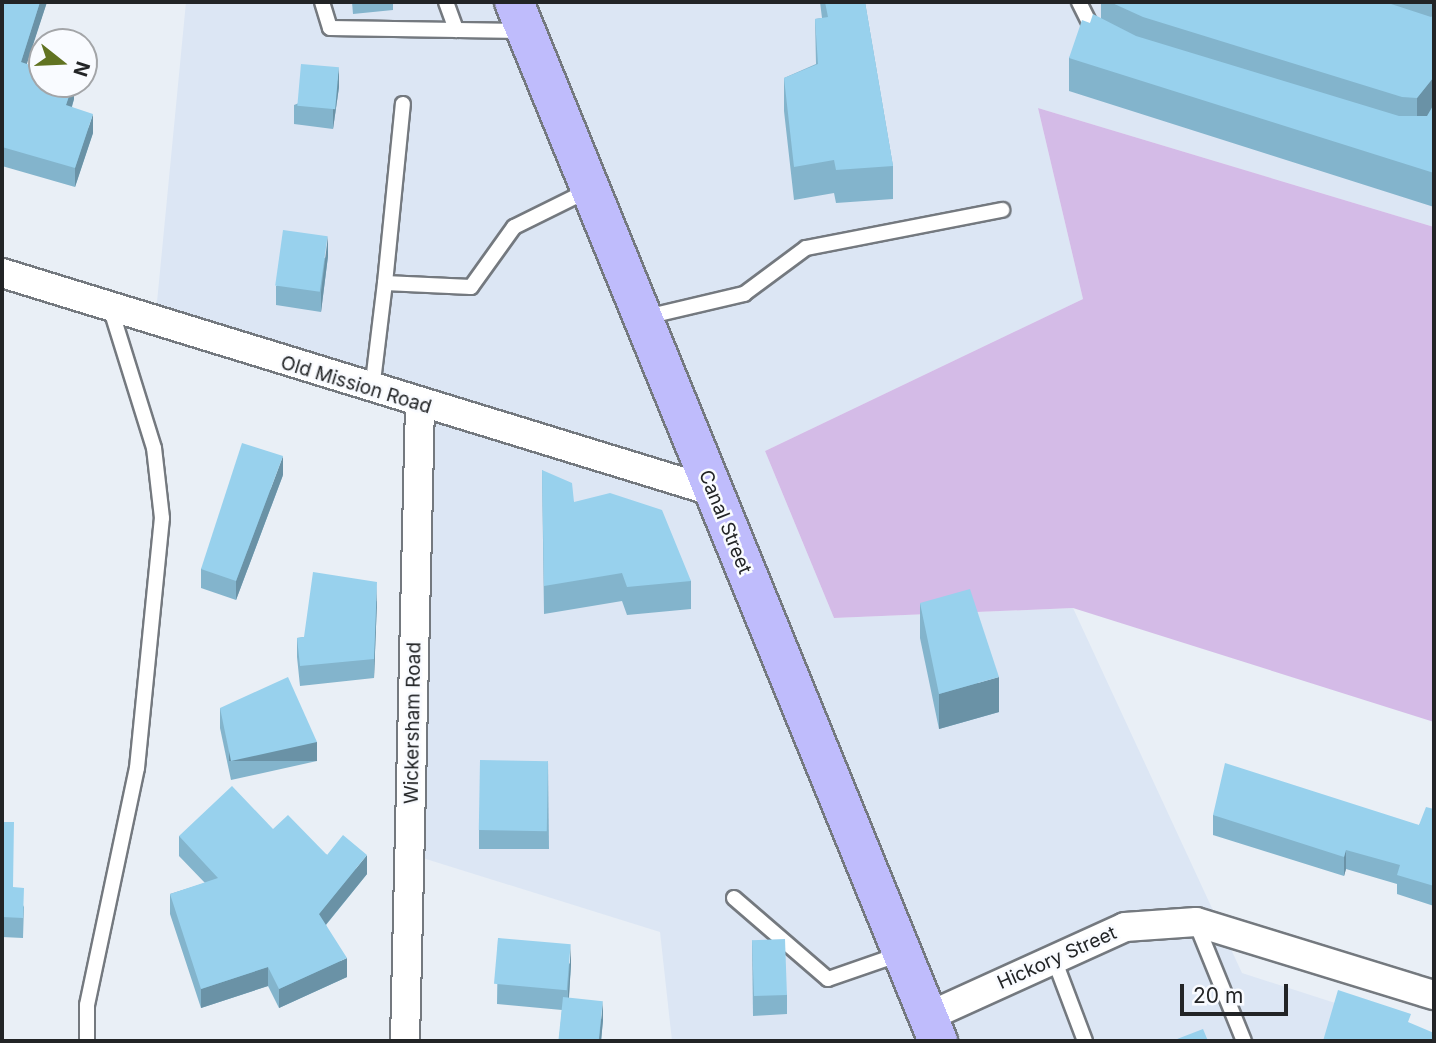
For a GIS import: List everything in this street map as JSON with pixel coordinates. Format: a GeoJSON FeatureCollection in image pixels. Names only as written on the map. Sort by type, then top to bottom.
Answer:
{"type":"FeatureCollection","features":[{"type":"Feature","properties":{"kind":"main road","name":"Canal Street"},"geometry":{"type":"LineString","coordinates":[[520,16],[933,1029]]}},
{"type":"Feature","properties":{"kind":"street","name":"Old Mission Road"},"geometry":{"type":"LineString","coordinates":[[2,273],[420,405],[712,491]]}},
{"type":"Feature","properties":{"kind":"street","name":"Wickersham Road"},"geometry":{"type":"LineString","coordinates":[[405,1041],[420,405]]}},
{"type":"Feature","properties":{"kind":"street","name":"Hickory Street"},"geometry":{"type":"LineString","coordinates":[[933,1029],[1054,959],[1125,927],[1196,922],[1434,995]]}},
{"type":"Feature","properties":{"kind":"lane"},"geometry":{"type":"LineString","coordinates":[[322,2],[330,28],[456,30],[520,16]]}},
{"type":"Feature","properties":{"kind":"lane"},"geometry":{"type":"LineString","coordinates":[[446,2],[456,30]]}},
{"type":"Feature","properties":{"kind":"lane"},"geometry":{"type":"LineString","coordinates":[[1079,2],[1098,40],[1108,45]]}},
{"type":"Feature","properties":{"kind":"lane"},"geometry":{"type":"LineString","coordinates":[[372,390],[403,104]]}},
{"type":"Feature","properties":{"kind":"lane"},"geometry":{"type":"LineString","coordinates":[[385,283],[471,287],[514,227],[590,190]]}},
{"type":"Feature","properties":{"kind":"lane"},"geometry":{"type":"LineString","coordinates":[[641,318],[744,294],[806,248],[1002,210]]}},
{"type":"Feature","properties":{"kind":"lane"},"geometry":{"type":"LineString","coordinates":[[87,1041],[87,1005],[137,768],[162,518],[154,448],[110,307]]}},
{"type":"Feature","properties":{"kind":"lane"},"geometry":{"type":"LineString","coordinates":[[734,898],[828,979],[902,954]]}},
{"type":"Feature","properties":{"kind":"lane"},"geometry":{"type":"LineString","coordinates":[[1196,922],[1244,1041]]}},
{"type":"Feature","properties":{"kind":"lane"},"geometry":{"type":"LineString","coordinates":[[1054,959],[1085,1041]]}},
{"type":"Feature","properties":{"kind":"shaded area"},"geometry":{"type":"Polygon","coordinates":[[[186,2],[1434,2],[1434,227],[1038,108],[1083,299],[765,451],[834,618],[1073,608],[1242,973],[1419,1030],[1416,1041],[672,1041],[660,932],[410,854],[420,405],[155,323],[186,2]]]}},
{"type":"Feature","properties":{"kind":"shaded area"},"geometry":{"type":"Polygon","coordinates":[[[1038,108],[1434,227],[1434,722],[1073,608],[834,618],[765,451],[1083,299],[1038,108]]]}},
{"type":"Feature","properties":{"kind":"building"},"geometry":{"type":"Polygon","coordinates":[[[2,2],[40,2],[32,28],[28,28],[28,40],[21,62],[28,64],[28,98],[68,98],[66,105],[93,114],[75,168],[2,147],[2,2]]]}},
{"type":"Feature","properties":{"kind":"building"},"geometry":{"type":"Polygon","coordinates":[[[825,2],[865,2],[893,166],[836,170],[834,160],[794,167],[784,78],[818,64],[815,19],[828,17],[825,2]]]}},
{"type":"Feature","properties":{"kind":"building"},"geometry":{"type":"Polygon","coordinates":[[[1110,2],[1385,2],[1431,17],[1434,15],[1434,79],[1417,98],[1402,97],[1143,17],[1110,2]]]}},
{"type":"Feature","properties":{"kind":"building"},"geometry":{"type":"Polygon","coordinates":[[[1093,14],[1136,36],[1399,116],[1427,116],[1434,104],[1434,173],[1069,58],[1082,20],[1090,23],[1093,14]]]}},
{"type":"Feature","properties":{"kind":"building"},"geometry":{"type":"Polygon","coordinates":[[[301,64],[339,67],[335,109],[297,106],[301,64]]]}},
{"type":"Feature","properties":{"kind":"building"},"geometry":{"type":"Polygon","coordinates":[[[283,230],[328,236],[320,292],[275,285],[283,230]]]}},
{"type":"Feature","properties":{"kind":"building"},"geometry":{"type":"Polygon","coordinates":[[[242,443],[283,456],[236,581],[201,569],[242,443]]]}},
{"type":"Feature","properties":{"kind":"building"},"geometry":{"type":"Polygon","coordinates":[[[542,470],[572,483],[574,502],[610,493],[662,510],[691,581],[627,587],[622,573],[544,586],[542,470]]]}},
{"type":"Feature","properties":{"kind":"building"},"geometry":{"type":"Polygon","coordinates":[[[313,572],[377,582],[374,659],[300,666],[297,638],[304,637],[313,572]]]}},
{"type":"Feature","properties":{"kind":"building"},"geometry":{"type":"Polygon","coordinates":[[[970,589],[999,677],[939,694],[920,603],[970,589]]]}},
{"type":"Feature","properties":{"kind":"building"},"geometry":{"type":"Polygon","coordinates":[[[288,677],[317,742],[231,761],[220,708],[288,677]]]}},
{"type":"Feature","properties":{"kind":"building"},"geometry":{"type":"Polygon","coordinates":[[[480,760],[548,761],[547,831],[479,830],[480,760]]]}},
{"type":"Feature","properties":{"kind":"building"},"geometry":{"type":"Polygon","coordinates":[[[1225,763],[1419,825],[1426,807],[1434,809],[1434,886],[1397,875],[1400,865],[1346,850],[1344,857],[1213,815],[1225,763]]]}},
{"type":"Feature","properties":{"kind":"building"},"geometry":{"type":"Polygon","coordinates":[[[232,786],[273,829],[288,815],[327,855],[343,835],[367,855],[319,914],[347,958],[279,989],[268,967],[201,989],[170,894],[218,878],[179,836],[232,786]]]}},
{"type":"Feature","properties":{"kind":"building"},"geometry":{"type":"Polygon","coordinates":[[[2,822],[14,822],[13,887],[24,888],[23,918],[2,917],[2,822]]]}},
{"type":"Feature","properties":{"kind":"building"},"geometry":{"type":"Polygon","coordinates":[[[498,938],[571,944],[567,990],[494,984],[498,938]]]}},
{"type":"Feature","properties":{"kind":"building"},"geometry":{"type":"Polygon","coordinates":[[[785,939],[787,995],[754,996],[752,940],[785,939]]]}},
{"type":"Feature","properties":{"kind":"building"},"geometry":{"type":"Polygon","coordinates":[[[1338,990],[1411,1014],[1408,1022],[1434,1033],[1434,1041],[1323,1041],[1338,990]]]}},
{"type":"Feature","properties":{"kind":"building"},"geometry":{"type":"Polygon","coordinates":[[[563,997],[603,1001],[599,1041],[559,1040],[563,997]]]}},
{"type":"Feature","properties":{"kind":"building"},"geometry":{"type":"Polygon","coordinates":[[[1203,1029],[1208,1041],[1172,1041],[1203,1029]]]}}]}
